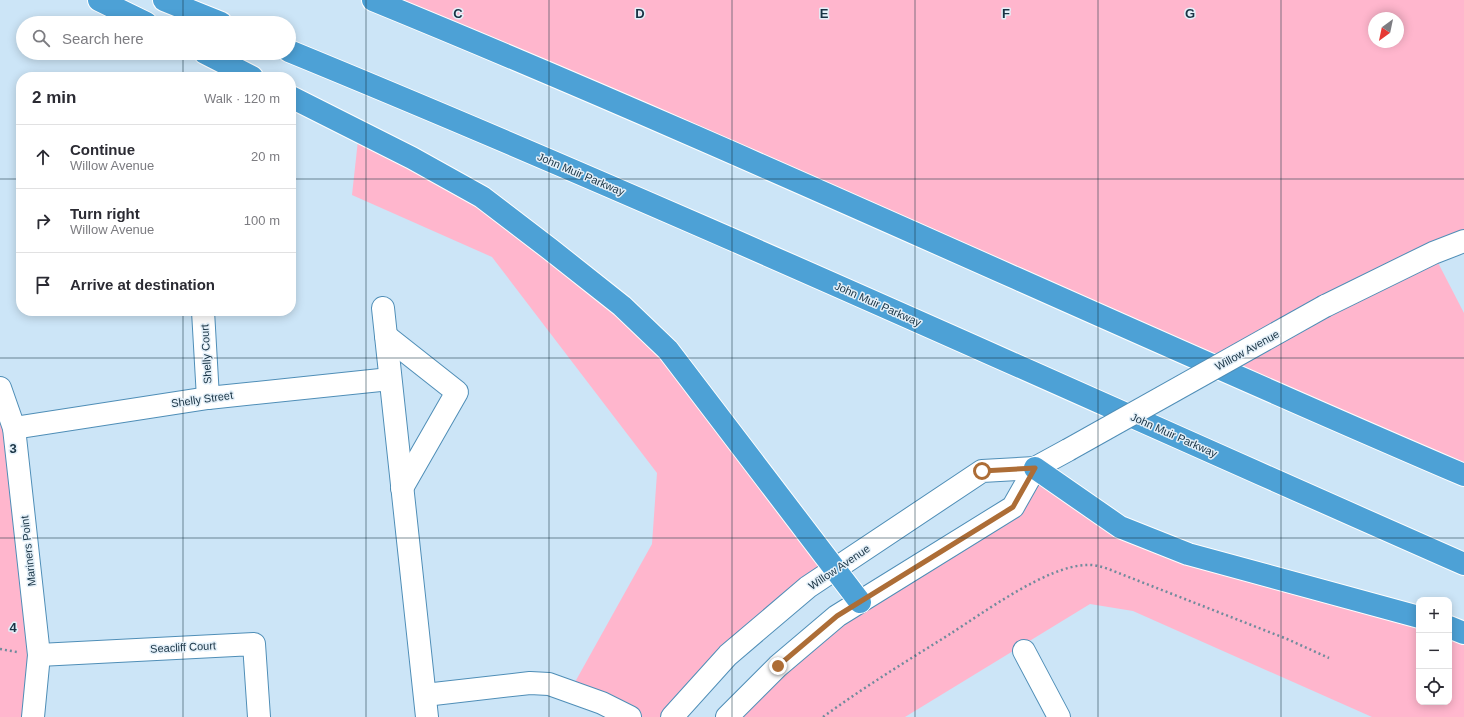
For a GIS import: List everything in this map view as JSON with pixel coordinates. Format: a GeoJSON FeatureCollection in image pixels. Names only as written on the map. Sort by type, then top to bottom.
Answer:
{"type":"FeatureCollection","features":[{"type":"Feature","properties":{"kind":"highway"},"geometry":{"type":"LineString","coordinates":[[99,0],[132,16]]}},
{"type":"Feature","properties":{"kind":"highway"},"geometry":{"type":"LineString","coordinates":[[164,0],[204,16]]}},
{"type":"Feature","properties":{"kind":"highway"},"geometry":{"type":"LineString","coordinates":[[372,0],[667,124],[1222,370],[1464,475]]}},
{"type":"Feature","properties":{"kind":"highway","name":"John Muir Parkway"},"geometry":{"type":"LineString","coordinates":[[296,54],[531,152],[716,232],[1464,564]]}},
{"type":"Feature","properties":{"kind":"highway"},"geometry":{"type":"LineString","coordinates":[[219,60],[242,72]]}},
{"type":"Feature","properties":{"kind":"highway"},"geometry":{"type":"LineString","coordinates":[[296,100],[412,158],[482,197],[622,306],[668,350],[860,602]]}},
{"type":"Feature","properties":{"kind":"highway"},"geometry":{"type":"LineString","coordinates":[[1035,468],[1120,527],[1188,554],[1416,616]]}},
{"type":"Feature","properties":{"kind":"highway"},"geometry":{"type":"LineString","coordinates":[[1452,628],[1464,633]]}},
{"type":"Feature","properties":{"kind":"street","name":"Willow Avenue"},"geometry":{"type":"LineString","coordinates":[[672,717],[728,655],[808,587],[982,471],[1035,468],[1325,306],[1433,253],[1464,241]]}},
{"type":"Feature","properties":{"kind":"street"},"geometry":{"type":"LineString","coordinates":[[383,308],[427,717]]}},
{"type":"Feature","properties":{"kind":"street","name":"Shelly Court"},"geometry":{"type":"LineString","coordinates":[[203,316],[208,398]]}},
{"type":"Feature","properties":{"kind":"street"},"geometry":{"type":"LineString","coordinates":[[386,336],[457,392],[402,488]]}},
{"type":"Feature","properties":{"kind":"street","name":"Shelly Street"},"geometry":{"type":"LineString","coordinates":[[14,428],[208,398],[390,379]]}},
{"type":"Feature","properties":{"kind":"street","name":"Mariners Point"},"geometry":{"type":"LineString","coordinates":[[0,388],[14,428],[39,655],[33,717]]}},
{"type":"Feature","properties":{"kind":"street"},"geometry":{"type":"LineString","coordinates":[[727,717],[778,666],[837,616],[1013,507],[1035,468]]}},
{"type":"Feature","properties":{"kind":"street","name":"Seacliff Court"},"geometry":{"type":"LineString","coordinates":[[39,655],[254,644],[259,717]]}},
{"type":"Feature","properties":{"kind":"street"},"geometry":{"type":"LineString","coordinates":[[1024,652],[1059,717]]}},
{"type":"Feature","properties":{"kind":"street"},"geometry":{"type":"LineString","coordinates":[[425,695],[530,683],[548,684],[602,703],[630,717]]}},
{"type":"Feature","properties":{"kind":"path"},"geometry":{"type":"LineString","coordinates":[[823,717],[921,652],[1008,597],[1036,581],[1065,569],[1087,565],[1104,568],[1121,574],[1287,639],[1329,658]]}},
{"type":"Feature","properties":{"kind":"shaded area"},"geometry":{"type":"Polygon","coordinates":[[[362,0],[1464,0],[1464,241],[1433,253],[1464,313],[1464,475],[1222,370],[1321,308],[1212,355],[747,159],[362,0]]]}},
{"type":"Feature","properties":{"kind":"shaded area"},"geometry":{"type":"Polygon","coordinates":[[[359,131],[412,158],[622,306],[835,569],[672,717],[630,717],[570,691],[652,544],[657,473],[492,257],[352,195],[359,131]]]}},
{"type":"Feature","properties":{"kind":"shaded area"},"geometry":{"type":"Polygon","coordinates":[[[0,388],[14,428],[33,717],[0,717],[0,388]]]}},
{"type":"Feature","properties":{"kind":"shaded area"},"geometry":{"type":"Polygon","coordinates":[[[1035,468],[1120,527],[1416,616],[1416,705],[1452,705],[1452,628],[1464,633],[1464,717],[1372,717],[1133,611],[1090,604],[905,717],[727,717],[778,666],[1013,507],[1035,468]]]}},
{"type":"Feature","properties":{"kind":"route"},"geometry":{"type":"LineString","coordinates":[[778,666],[837,616],[1013,507],[1035,468],[982,471]]}}]}
